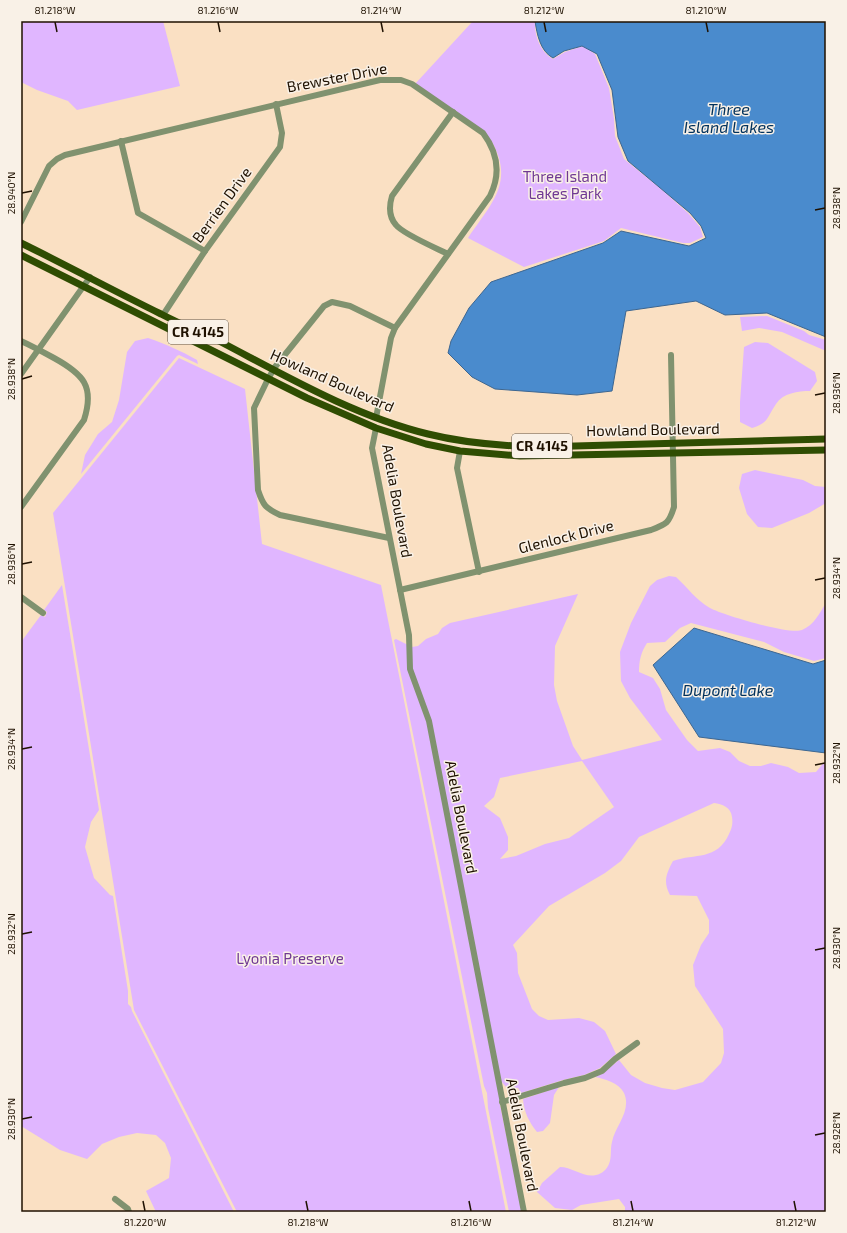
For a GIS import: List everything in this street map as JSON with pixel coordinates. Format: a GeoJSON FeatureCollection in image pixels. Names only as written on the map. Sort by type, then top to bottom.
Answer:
{"type":"FeatureCollection","features":[{"type":"Feature","properties":{"kind":"main road","name":"Howland Boulevard"},"geometry":{"type":"LineString","coordinates":[[21,243],[350,408],[376,418],[428,434],[475,442],[514,446],[826,439]]}},
{"type":"Feature","properties":{"kind":"main road","name":"Howland Boulevard"},"geometry":{"type":"LineString","coordinates":[[21,255],[268,379],[376,428],[411,440],[460,451],[520,456],[826,450]]}},
{"type":"Feature","properties":{"kind":"main road"},"geometry":{"type":"LineString","coordinates":[[376,428],[392,423]]}},
{"type":"Feature","properties":{"kind":"street","name":"Brewster Drive"},"geometry":{"type":"LineString","coordinates":[[21,222],[49,166],[57,158],[65,155],[380,80],[401,80],[412,84],[483,133],[490,142],[494,152],[497,164],[497,175],[494,188],[490,196],[395,328],[391,338],[376,418]]}},
{"type":"Feature","properties":{"kind":"street","name":"Berrien Drive"},"geometry":{"type":"LineString","coordinates":[[163,315],[205,250],[280,147],[282,133],[276,104]]}},
{"type":"Feature","properties":{"kind":"street"},"geometry":{"type":"LineString","coordinates":[[448,254],[403,231],[396,225],[391,215],[390,203],[392,196],[453,112]]}},
{"type":"Feature","properties":{"kind":"street"},"geometry":{"type":"LineString","coordinates":[[121,141],[138,213],[205,250]]}},
{"type":"Feature","properties":{"kind":"street"},"geometry":{"type":"LineString","coordinates":[[21,374],[90,277]]}},
{"type":"Feature","properties":{"kind":"street"},"geometry":{"type":"LineString","coordinates":[[390,538],[280,515],[270,510],[262,503],[258,490],[254,408],[273,370],[324,306],[332,302],[350,306],[395,328]]}},
{"type":"Feature","properties":{"kind":"street"},"geometry":{"type":"LineString","coordinates":[[21,341],[72,368],[82,378],[89,397],[84,420],[21,507]]}},
{"type":"Feature","properties":{"kind":"street","name":"Glenlock Drive"},"geometry":{"type":"LineString","coordinates":[[400,590],[644,532],[663,526],[670,520],[674,507],[674,443],[671,355]]}},
{"type":"Feature","properties":{"kind":"street","name":"Adelia Boulevard"},"geometry":{"type":"LineString","coordinates":[[376,428],[372,448],[409,636],[410,669],[429,722],[463,890],[465,909],[524,1212]]}},
{"type":"Feature","properties":{"kind":"street"},"geometry":{"type":"LineString","coordinates":[[460,451],[457,468],[479,572]]}},
{"type":"Feature","properties":{"kind":"street"},"geometry":{"type":"LineString","coordinates":[[21,597],[43,613]]}},
{"type":"Feature","properties":{"kind":"street"},"geometry":{"type":"LineString","coordinates":[[502,1102],[585,1078],[602,1071],[615,1059],[637,1043]]}},
{"type":"Feature","properties":{"kind":"street"},"geometry":{"type":"LineString","coordinates":[[115,1199],[128,1209],[129,1212]]}},
{"type":"Feature","properties":{"kind":"green space"},"geometry":{"type":"Polygon","coordinates":[[[21,21],[163,21],[180,86],[77,110],[68,101],[37,90],[21,82],[21,21]]]}},
{"type":"Feature","properties":{"kind":"green space","name":"Three Island Lakes Park"},"geometry":{"type":"Polygon","coordinates":[[[473,21],[535,21],[537,37],[541,48],[553,59],[565,52],[583,46],[595,54],[609,88],[615,136],[624,159],[688,213],[700,227],[703,237],[690,243],[683,243],[621,228],[604,241],[524,267],[468,238],[497,193],[501,170],[498,157],[492,142],[415,84],[473,21]]]}},
{"type":"Feature","properties":{"kind":"green space"},"geometry":{"type":"Polygon","coordinates":[[[767,316],[804,331],[809,335],[826,340],[826,351],[782,332],[759,328],[742,331],[740,317],[767,316]]]}},
{"type":"Feature","properties":{"kind":"green space"},"geometry":{"type":"Polygon","coordinates":[[[148,338],[167,345],[197,360],[198,364],[179,355],[177,356],[81,474],[85,455],[98,434],[112,422],[119,400],[127,352],[135,341],[148,338]]]}},
{"type":"Feature","properties":{"kind":"green space"},"geometry":{"type":"Polygon","coordinates":[[[755,342],[768,343],[815,372],[817,381],[810,391],[796,392],[783,397],[776,404],[765,422],[752,428],[740,422],[740,402],[744,347],[755,342]]]}},
{"type":"Feature","properties":{"kind":"green space","name":"Lyonia Preserve"},"geometry":{"type":"Polygon","coordinates":[[[179,358],[245,389],[262,544],[381,585],[506,1212],[237,1212],[134,1010],[53,513],[179,358]]]}},
{"type":"Feature","properties":{"kind":"green space"},"geometry":{"type":"Polygon","coordinates":[[[755,470],[803,480],[815,486],[826,487],[826,503],[809,513],[772,528],[758,527],[747,514],[739,488],[742,474],[755,470]]]}},
{"type":"Feature","properties":{"kind":"green space"},"geometry":{"type":"Polygon","coordinates":[[[669,576],[676,577],[696,598],[710,608],[742,619],[784,630],[795,631],[806,628],[816,619],[826,603],[826,658],[814,661],[784,652],[764,642],[691,623],[680,628],[665,642],[647,643],[643,650],[639,664],[639,672],[653,678],[660,689],[666,710],[687,740],[698,751],[720,748],[730,752],[739,761],[750,766],[761,766],[771,763],[788,767],[799,773],[816,772],[826,760],[826,1212],[625,1212],[625,1207],[619,1199],[581,1205],[572,1210],[555,1208],[537,1192],[542,1183],[560,1167],[592,1176],[600,1174],[608,1166],[612,1142],[625,1112],[626,1100],[622,1090],[615,1084],[595,1077],[603,1073],[619,1060],[631,1075],[645,1083],[675,1090],[703,1082],[721,1063],[724,1053],[723,1029],[695,986],[693,965],[701,945],[709,933],[709,920],[697,896],[670,895],[666,882],[667,874],[673,861],[705,855],[712,852],[724,843],[732,828],[731,814],[728,808],[714,803],[639,837],[621,861],[605,873],[549,906],[513,945],[517,953],[518,973],[532,1009],[539,1016],[548,1020],[579,1018],[594,1022],[605,1031],[616,1054],[600,1068],[584,1075],[521,1093],[518,1088],[506,1087],[501,1081],[504,1099],[499,1100],[522,1212],[509,1212],[488,1108],[487,1093],[484,1086],[394,640],[396,639],[412,647],[418,646],[426,639],[438,634],[442,628],[450,623],[578,594],[555,646],[554,685],[557,701],[573,746],[582,760],[662,740],[630,698],[621,681],[620,652],[631,623],[650,586],[657,580],[669,576]],[[582,761],[500,778],[494,797],[484,806],[500,818],[508,837],[508,850],[500,859],[516,856],[545,844],[569,838],[614,807],[582,761]]]}},
{"type":"Feature","properties":{"kind":"green space"},"geometry":{"type":"Polygon","coordinates":[[[62,585],[99,810],[91,822],[85,847],[94,878],[110,895],[113,896],[128,991],[128,1004],[131,1007],[234,1212],[156,1212],[146,1191],[169,1178],[171,1158],[165,1143],[156,1135],[137,1133],[119,1137],[102,1144],[87,1159],[60,1150],[21,1126],[21,642],[41,615],[45,617],[47,612],[44,610],[62,585]]]}},
{"type":"Feature","properties":{"kind":"green space"},"geometry":{"type":"Polygon","coordinates":[[[559,1087],[554,1095],[550,1123],[543,1131],[537,1132],[527,1117],[523,1099],[559,1087]]]}},
{"type":"Feature","properties":{"kind":"water","name":"Three Island Lakes"},"geometry":{"type":"Polygon","coordinates":[[[535,21],[826,21],[826,337],[767,313],[725,315],[696,301],[626,311],[612,391],[577,395],[495,389],[472,377],[448,353],[451,341],[469,308],[491,282],[603,243],[621,231],[689,246],[706,238],[701,226],[690,213],[628,161],[618,137],[612,90],[597,54],[582,46],[564,51],[553,58],[542,47],[538,37],[535,21]]]}},
{"type":"Feature","properties":{"kind":"water","name":"Dupont Lake"},"geometry":{"type":"Polygon","coordinates":[[[694,628],[813,664],[826,660],[826,753],[699,737],[653,665],[694,628]]]}}]}
